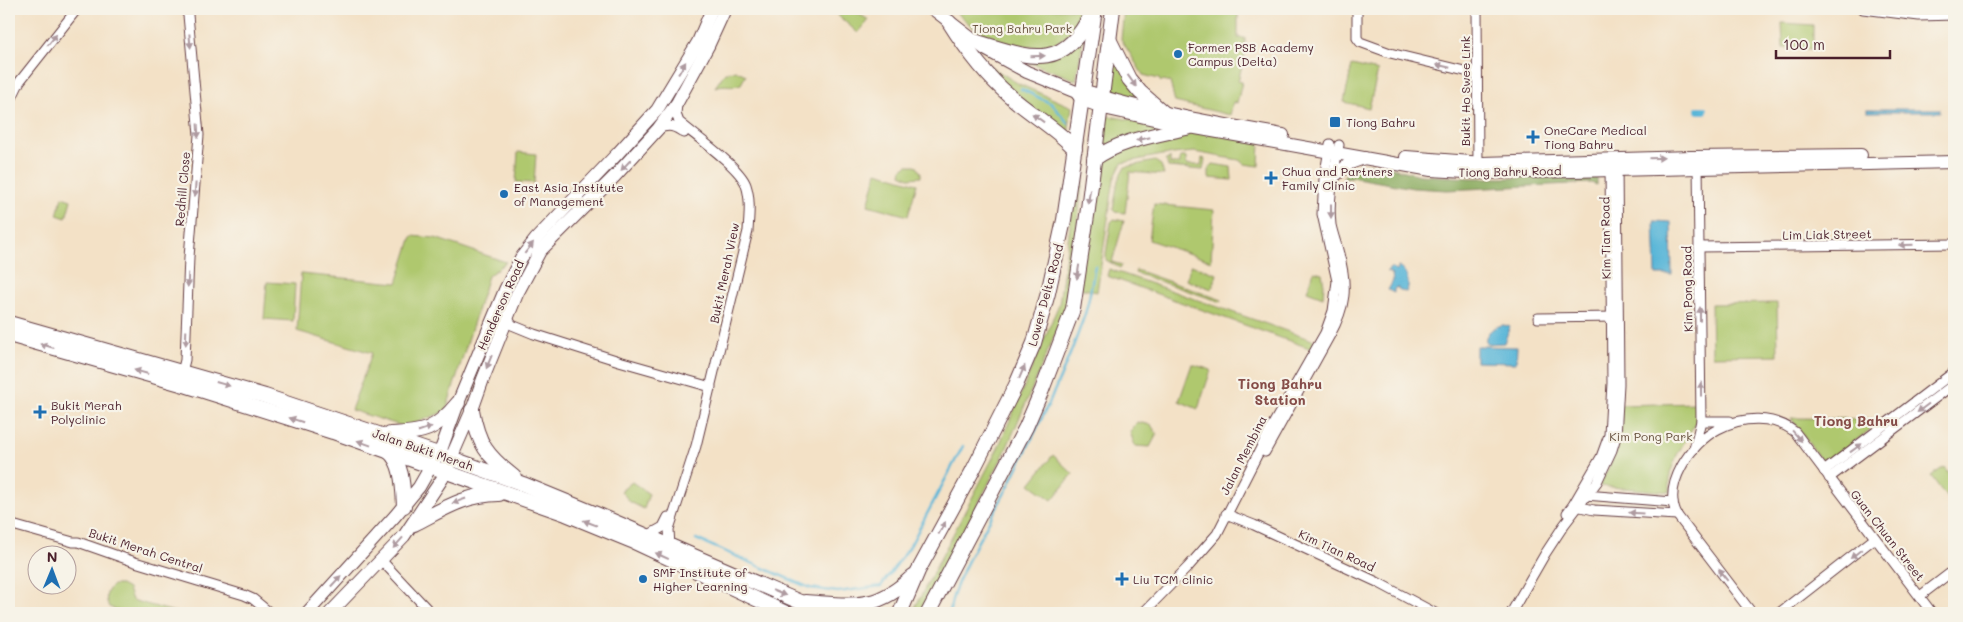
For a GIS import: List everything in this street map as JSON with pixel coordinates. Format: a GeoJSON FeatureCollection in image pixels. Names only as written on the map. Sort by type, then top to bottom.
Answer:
{"type":"FeatureCollection","features":[{"type":"Feature","properties":{"kind":"main road","name":"Henderson Road"},"geometry":{"type":"LineString","coordinates":[[330,613],[382,561],[414,524],[446,472],[445,456],[458,403],[505,290],[521,258],[536,239],[657,110],[698,42],[712,9]]}},
{"type":"Feature","properties":{"kind":"main road","name":"Henderson Road"},"geometry":{"type":"LineString","coordinates":[[307,613],[404,506],[432,467],[445,456],[472,410],[507,317],[540,251],[615,176],[658,128],[677,103],[708,46],[725,9]]}},
{"type":"Feature","properties":{"kind":"main road","name":"Tiong Bahru Road"},"geometry":{"type":"LineString","coordinates":[[933,9],[974,41],[1027,72],[1102,102],[1190,127],[1478,168]]}},
{"type":"Feature","properties":{"kind":"main road"},"geometry":{"type":"LineString","coordinates":[[974,41],[1022,55],[1034,57],[1049,56],[1059,52],[1077,38],[1094,9]]}},
{"type":"Feature","properties":{"kind":"main road","name":"Lower Delta Road"},"geometry":{"type":"LineString","coordinates":[[900,613],[918,571],[998,422],[1034,343],[1048,293],[1062,230],[1094,9]]}},
{"type":"Feature","properties":{"kind":"main road","name":"Lower Delta Road"},"geometry":{"type":"LineString","coordinates":[[928,613],[1026,427],[1072,309],[1102,102],[1113,9]]}},
{"type":"Feature","properties":{"kind":"main road"},"geometry":{"type":"LineString","coordinates":[[949,22],[990,78],[1010,97],[1062,135],[1075,150]]}},
{"type":"Feature","properties":{"kind":"main road"},"geometry":{"type":"LineString","coordinates":[[1110,41],[1129,79],[1140,92],[1164,113]]}},
{"type":"Feature","properties":{"kind":"main road","name":"Tiong Bahru Road"},"geometry":{"type":"LineString","coordinates":[[1102,102],[1334,148],[1366,158],[1431,170],[1954,154]]}},
{"type":"Feature","properties":{"kind":"main road"},"geometry":{"type":"LineString","coordinates":[[1094,159],[1105,151],[1125,143],[1190,127]]}},
{"type":"Feature","properties":{"kind":"main road"},"geometry":{"type":"LineString","coordinates":[[1332,178],[1350,163],[1366,158]]}},
{"type":"Feature","properties":{"kind":"main road","name":"Tiong Bahru Road"},"geometry":{"type":"LineString","coordinates":[[1698,162],[1954,162]]}},
{"type":"Feature","properties":{"kind":"main road","name":"Jalan Bukit Merah"},"geometry":{"type":"LineString","coordinates":[[9,323],[265,396],[445,456],[523,484],[823,613]]}},
{"type":"Feature","properties":{"kind":"main road","name":"Jalan Bukit Merah"},"geometry":{"type":"LineString","coordinates":[[9,335],[188,386],[387,450],[600,527],[786,613]]}},
{"type":"Feature","properties":{"kind":"main road"},"geometry":{"type":"LineString","coordinates":[[382,435],[408,434],[433,426],[445,418],[458,403]]}},
{"type":"Feature","properties":{"kind":"main road"},"geometry":{"type":"LineString","coordinates":[[472,410],[475,425],[483,446],[492,459],[523,484]]}},
{"type":"Feature","properties":{"kind":"main road"},"geometry":{"type":"LineString","coordinates":[[387,450],[392,454],[402,476],[404,506]]}},
{"type":"Feature","properties":{"kind":"main road"},"geometry":{"type":"LineString","coordinates":[[414,524],[438,510],[472,497],[484,494],[507,494]]}},
{"type":"Feature","properties":{"kind":"main road"},"geometry":{"type":"LineString","coordinates":[[800,602],[848,604],[877,601],[900,588],[918,571]]}},
{"type":"Feature","properties":{"kind":"main road"},"geometry":{"type":"LineString","coordinates":[[939,613],[944,585]]}},
{"type":"Feature","properties":{"kind":"street"},"geometry":{"type":"LineString","coordinates":[[9,104],[20,81],[77,9]]}},
{"type":"Feature","properties":{"kind":"street","name":"Redhill Close"},"geometry":{"type":"LineString","coordinates":[[182,372],[185,360],[189,257],[199,135],[188,15],[184,9]]}},
{"type":"Feature","properties":{"kind":"street"},"geometry":{"type":"LineString","coordinates":[[1358,9],[1357,38],[1360,42],[1390,53],[1477,74]]}},
{"type":"Feature","properties":{"kind":"street","name":"Bukit Ho Swee Link"},"geometry":{"type":"LineString","coordinates":[[1477,9],[1478,168]]}},
{"type":"Feature","properties":{"kind":"street"},"geometry":{"type":"LineString","coordinates":[[1863,9],[1919,16],[1954,15]]}},
{"type":"Feature","properties":{"kind":"street","name":"Bukit Merah View"},"geometry":{"type":"LineString","coordinates":[[647,536],[658,531],[667,520],[684,475],[748,231],[749,198],[742,176],[678,122],[676,114],[677,103]]}},
{"type":"Feature","properties":{"kind":"street","name":"Bukit Merah View"},"geometry":{"type":"LineString","coordinates":[[658,128],[675,126],[704,148],[738,179],[744,195],[743,230],[696,446],[670,522],[668,533],[670,547]]}},
{"type":"Feature","properties":{"kind":"street","name":"Jalan Membina"},"geometry":{"type":"LineString","coordinates":[[1143,613],[1217,534],[1328,334],[1340,317],[1345,292],[1343,267],[1331,226],[1334,148]]}},
{"type":"Feature","properties":{"kind":"street","name":"Jalan Membina"},"geometry":{"type":"LineString","coordinates":[[1328,334],[1337,281],[1322,214],[1322,202],[1334,148]]}},
{"type":"Feature","properties":{"kind":"street","name":"Kim Pong Road"},"geometry":{"type":"LineString","coordinates":[[1694,450],[1701,421],[1698,162]]}},
{"type":"Feature","properties":{"kind":"street","name":"Kim Tian Road"},"geometry":{"type":"LineString","coordinates":[[1510,613],[1544,554],[1546,545],[1564,516],[1576,506],[1597,482],[1616,437],[1613,164]]}},
{"type":"Feature","properties":{"kind":"street","name":"Lim Liak Street"},"geometry":{"type":"LineString","coordinates":[[1700,247],[1954,244]]}},
{"type":"Feature","properties":{"kind":"street"},"geometry":{"type":"LineString","coordinates":[[507,317],[512,325],[542,336],[708,388]]}},
{"type":"Feature","properties":{"kind":"street"},"geometry":{"type":"LineString","coordinates":[[1538,318],[1615,317]]}},
{"type":"Feature","properties":{"kind":"street"},"geometry":{"type":"LineString","coordinates":[[502,330],[510,329],[599,359],[708,388]]}},
{"type":"Feature","properties":{"kind":"street"},"geometry":{"type":"LineString","coordinates":[[1826,475],[1945,391],[1952,378]]}},
{"type":"Feature","properties":{"kind":"street"},"geometry":{"type":"LineString","coordinates":[[1826,475],[1952,378]]}},
{"type":"Feature","properties":{"kind":"street","name":"Kim Tian Road"},"geometry":{"type":"LineString","coordinates":[[1584,495],[1609,435],[1616,383]]}},
{"type":"Feature","properties":{"kind":"street"},"geometry":{"type":"LineString","coordinates":[[1945,391],[1954,395]]}},
{"type":"Feature","properties":{"kind":"street","name":"Guan Chuan Street"},"geometry":{"type":"LineString","coordinates":[[1739,421],[1759,418],[1771,420],[1787,426],[1795,432],[1932,613]]}},
{"type":"Feature","properties":{"kind":"street"},"geometry":{"type":"LineString","coordinates":[[1701,421],[1739,421]]}},
{"type":"Feature","properties":{"kind":"street"},"geometry":{"type":"LineString","coordinates":[[1739,421],[1718,429],[1694,450],[1682,465],[1675,482],[1673,502],[1677,515],[1752,613]]}},
{"type":"Feature","properties":{"kind":"street"},"geometry":{"type":"LineString","coordinates":[[1597,482],[1598,489],[1604,498]]}},
{"type":"Feature","properties":{"kind":"street"},"geometry":{"type":"LineString","coordinates":[[1584,495],[1673,502]]}},
{"type":"Feature","properties":{"kind":"street"},"geometry":{"type":"LineString","coordinates":[[1576,506],[1594,510],[1677,515]]}},
{"type":"Feature","properties":{"kind":"street","name":"Jalan Membina"},"geometry":{"type":"LineString","coordinates":[[1149,613],[1210,550],[1221,536],[1229,515]]}},
{"type":"Feature","properties":{"kind":"street","name":"Kim Tian Road"},"geometry":{"type":"LineString","coordinates":[[1229,515],[1377,582],[1435,613]]}},
{"type":"Feature","properties":{"kind":"street","name":"Bukit Merah Central"},"geometry":{"type":"LineString","coordinates":[[9,519],[76,540],[135,562],[244,595],[253,599],[270,613]]}},
{"type":"Feature","properties":{"kind":"street","name":"Bukit Merah Central"},"geometry":{"type":"LineString","coordinates":[[9,524],[73,542],[76,540]]}},
{"type":"Feature","properties":{"kind":"street"},"geometry":{"type":"LineString","coordinates":[[1779,613],[1875,538]]}},
{"type":"Feature","properties":{"kind":"street"},"geometry":{"type":"LineString","coordinates":[[382,561],[431,613]]}},
{"type":"Feature","properties":{"kind":"street"},"geometry":{"type":"LineString","coordinates":[[1920,596],[1954,570]]}},
{"type":"Feature","properties":{"kind":"green space"},"geometry":{"type":"Polygon","coordinates":[[[840,9],[854,9],[869,20],[858,33],[835,13],[840,9]]]}},
{"type":"Feature","properties":{"kind":"green space","name":"Tiong Bahru Park"},"geometry":{"type":"Polygon","coordinates":[[[952,9],[1085,9],[1079,23],[1064,38],[1050,45],[1029,47],[998,41],[979,31],[952,9]]]}},
{"type":"Feature","properties":{"kind":"green space","name":"Former PSB Academy Campus (Delta)"},"geometry":{"type":"Polygon","coordinates":[[[1124,9],[1238,9],[1238,38],[1245,38],[1245,54],[1238,81],[1242,82],[1237,103],[1233,102],[1230,115],[1175,102],[1170,82],[1163,80],[1161,82],[1159,79],[1143,75],[1121,39],[1124,9]]]}},
{"type":"Feature","properties":{"kind":"green space"},"geometry":{"type":"Polygon","coordinates":[[[1782,23],[1813,25],[1813,49],[1783,48],[1782,23]]]}},
{"type":"Feature","properties":{"kind":"green space"},"geometry":{"type":"Polygon","coordinates":[[[1084,34],[1076,80],[997,50],[1052,55],[1084,34]]]}},
{"type":"Feature","properties":{"kind":"green space"},"geometry":{"type":"Polygon","coordinates":[[[1112,56],[1150,106],[1114,91],[1112,56]]]}},
{"type":"Feature","properties":{"kind":"green space"},"geometry":{"type":"Polygon","coordinates":[[[983,62],[1019,84],[1072,107],[1068,135],[1013,94],[983,62]]]}},
{"type":"Feature","properties":{"kind":"green space"},"geometry":{"type":"Polygon","coordinates":[[[1352,65],[1378,71],[1369,108],[1344,102],[1352,65]]]}},
{"type":"Feature","properties":{"kind":"green space"},"geometry":{"type":"Polygon","coordinates":[[[735,70],[746,75],[741,84],[715,87],[724,74],[735,70]]]}},
{"type":"Feature","properties":{"kind":"green space"},"geometry":{"type":"Polygon","coordinates":[[[1102,115],[1260,141],[1259,166],[1244,164],[1239,160],[1194,152],[1162,155],[1122,163],[1114,179],[1097,292],[1079,288],[1102,115]]]}},
{"type":"Feature","properties":{"kind":"green space"},"geometry":{"type":"Polygon","coordinates":[[[1082,141],[1088,141],[1067,306],[1005,452],[921,613],[912,613],[998,448],[1059,304],[1082,141]]]}},
{"type":"Feature","properties":{"kind":"green space"},"geometry":{"type":"Polygon","coordinates":[[[518,152],[536,154],[534,183],[516,182],[518,152]]]}},
{"type":"Feature","properties":{"kind":"green space"},"geometry":{"type":"Polygon","coordinates":[[[1180,157],[1186,157],[1186,165],[1201,165],[1202,158],[1205,159],[1203,170],[1168,167],[1166,160],[1170,158],[1170,164],[1180,164],[1180,157]]]}},
{"type":"Feature","properties":{"kind":"green space"},"geometry":{"type":"Polygon","coordinates":[[[1155,161],[1161,165],[1164,175],[1130,172],[1125,213],[1115,212],[1113,210],[1118,180],[1125,167],[1155,161]]]}},
{"type":"Feature","properties":{"kind":"green space"},"geometry":{"type":"Polygon","coordinates":[[[1213,164],[1231,167],[1232,180],[1209,178],[1209,169],[1213,164]]]}},
{"type":"Feature","properties":{"kind":"green space"},"geometry":{"type":"Polygon","coordinates":[[[1368,164],[1385,166],[1420,175],[1471,178],[1597,178],[1597,185],[1591,183],[1447,190],[1413,188],[1351,177],[1342,178],[1354,168],[1368,164]]]}},
{"type":"Feature","properties":{"kind":"green space"},"geometry":{"type":"Polygon","coordinates":[[[908,165],[916,165],[921,173],[921,177],[909,178],[901,174],[902,169],[908,165]]]}},
{"type":"Feature","properties":{"kind":"green space"},"geometry":{"type":"Polygon","coordinates":[[[877,172],[917,184],[908,216],[868,205],[877,172]]]}},
{"type":"Feature","properties":{"kind":"green space"},"geometry":{"type":"Polygon","coordinates":[[[62,197],[71,200],[66,218],[57,215],[62,197]]]}},
{"type":"Feature","properties":{"kind":"green space"},"geometry":{"type":"Polygon","coordinates":[[[1154,204],[1214,210],[1211,261],[1149,240],[1154,204]]]}},
{"type":"Feature","properties":{"kind":"green space"},"geometry":{"type":"Polygon","coordinates":[[[1114,219],[1124,221],[1112,262],[1122,265],[1120,268],[1106,260],[1111,222],[1114,219]]]}},
{"type":"Feature","properties":{"kind":"green space"},"geometry":{"type":"Polygon","coordinates":[[[412,236],[435,238],[506,262],[488,276],[446,411],[405,427],[351,410],[372,353],[297,331],[301,274],[397,283],[412,236]]]}},
{"type":"Feature","properties":{"kind":"green space"},"geometry":{"type":"Polygon","coordinates":[[[1191,265],[1217,274],[1212,289],[1186,280],[1191,265]]]}},
{"type":"Feature","properties":{"kind":"green space"},"geometry":{"type":"Polygon","coordinates":[[[1109,269],[1315,341],[1312,349],[1107,276],[1109,269]]]}},
{"type":"Feature","properties":{"kind":"green space"},"geometry":{"type":"Polygon","coordinates":[[[1136,270],[1222,300],[1221,302],[1135,273],[1136,270]]]}},
{"type":"Feature","properties":{"kind":"green space"},"geometry":{"type":"Polygon","coordinates":[[[1314,271],[1322,273],[1323,297],[1307,291],[1314,271]]]}},
{"type":"Feature","properties":{"kind":"green space"},"geometry":{"type":"Polygon","coordinates":[[[267,282],[295,284],[293,321],[264,319],[267,282]]]}},
{"type":"Feature","properties":{"kind":"green space"},"geometry":{"type":"Polygon","coordinates":[[[1777,303],[1778,355],[1712,356],[1711,304],[1777,303]]]}},
{"type":"Feature","properties":{"kind":"green space"},"geometry":{"type":"Polygon","coordinates":[[[1192,364],[1211,370],[1198,409],[1179,401],[1192,364]]]}},
{"type":"Feature","properties":{"kind":"green space","name":"Kim Pong Park"},"geometry":{"type":"Polygon","coordinates":[[[1697,403],[1697,420],[1677,455],[1670,473],[1670,492],[1599,486],[1610,465],[1616,447],[1620,405],[1697,403]]]}},
{"type":"Feature","properties":{"kind":"green space"},"geometry":{"type":"Polygon","coordinates":[[[1791,418],[1884,419],[1824,465],[1791,418]]]}},
{"type":"Feature","properties":{"kind":"green space"},"geometry":{"type":"Polygon","coordinates":[[[1137,422],[1151,425],[1157,434],[1150,447],[1135,446],[1130,432],[1137,422]]]}},
{"type":"Feature","properties":{"kind":"green space"},"geometry":{"type":"Polygon","coordinates":[[[1053,455],[1073,474],[1052,500],[1030,484],[1053,455]]]}},
{"type":"Feature","properties":{"kind":"green space"},"geometry":{"type":"Polygon","coordinates":[[[1944,467],[1954,481],[1954,493],[1947,498],[1931,476],[1944,467]]]}},
{"type":"Feature","properties":{"kind":"green space"},"geometry":{"type":"Polygon","coordinates":[[[632,482],[649,494],[644,509],[630,502],[621,491],[632,482]]]}},
{"type":"Feature","properties":{"kind":"green space"},"geometry":{"type":"Polygon","coordinates":[[[113,585],[121,585],[128,589],[132,600],[178,613],[118,613],[119,611],[109,607],[107,601],[106,595],[113,585]]]}},
{"type":"Feature","properties":{"kind":"water"},"geometry":{"type":"Polygon","coordinates":[[[1867,109],[1940,109],[1940,112],[1867,112],[1867,109]]]}},
{"type":"Feature","properties":{"kind":"water"},"geometry":{"type":"Polygon","coordinates":[[[1654,221],[1671,222],[1672,275],[1656,275],[1654,221]]]}},
{"type":"Feature","properties":{"kind":"water"},"geometry":{"type":"Polygon","coordinates":[[[1392,267],[1396,271],[1400,267],[1405,272],[1408,282],[1406,292],[1400,291],[1397,287],[1394,289],[1394,293],[1388,290],[1393,281],[1392,274],[1387,271],[1392,267]]]}},
{"type":"Feature","properties":{"kind":"water"},"geometry":{"type":"Polygon","coordinates":[[[1504,325],[1510,327],[1504,343],[1486,344],[1488,333],[1504,325]]]}},
{"type":"Feature","properties":{"kind":"water"},"geometry":{"type":"Polygon","coordinates":[[[1476,346],[1517,347],[1516,363],[1476,362],[1476,346]]]}},
{"type":"Feature","properties":{"kind":"waterway"},"geometry":{"type":"LineString","coordinates":[[1021,89],[1052,104],[1068,123]]}},
{"type":"Feature","properties":{"kind":"waterway"},"geometry":{"type":"LineString","coordinates":[[1699,110],[1704,110]]}},
{"type":"Feature","properties":{"kind":"waterway"},"geometry":{"type":"LineString","coordinates":[[950,613],[952,600],[964,568],[1019,466],[1050,402],[1087,308],[1095,266]]}},
{"type":"Feature","properties":{"kind":"waterway"},"geometry":{"type":"LineString","coordinates":[[696,539],[810,588],[838,592],[881,586],[910,546],[963,446]]}},
{"type":"Feature","properties":{"kind":"place","name":"Former PSB Academy Campus (Delta)"},"geometry":{"type":"Point","coordinates":[1178,54]}},
{"type":"Feature","properties":{"kind":"place","name":"Tiong Bahru"},"geometry":{"type":"Point","coordinates":[1335,122]}},
{"type":"Feature","properties":{"kind":"place","name":"OneCare Medical Tiong Bahru"},"geometry":{"type":"Point","coordinates":[1533,137]}},
{"type":"Feature","properties":{"kind":"place","name":"Chua and Partners Family Clinic"},"geometry":{"type":"Point","coordinates":[1271,178]}},
{"type":"Feature","properties":{"kind":"place","name":"East Asia Institute of Management"},"geometry":{"type":"Point","coordinates":[504,194]}},
{"type":"Feature","properties":{"kind":"place","name":"Bukit Merah Polyclinic"},"geometry":{"type":"Point","coordinates":[40,412]}},
{"type":"Feature","properties":{"kind":"place","name":"SMF Institute of Higher Learning"},"geometry":{"type":"Point","coordinates":[643,579]}},
{"type":"Feature","properties":{"kind":"place","name":"Liu TCM clinic"},"geometry":{"type":"Point","coordinates":[1122,579]}},
{"type":"Feature","properties":{"kind":"district","name":"Tiong Bahru Station"},"geometry":{"type":"Point","coordinates":[1280,392]}},
{"type":"Feature","properties":{"kind":"district","name":"Tiong Bahru"},"geometry":{"type":"Point","coordinates":[1856,420]}}]}
